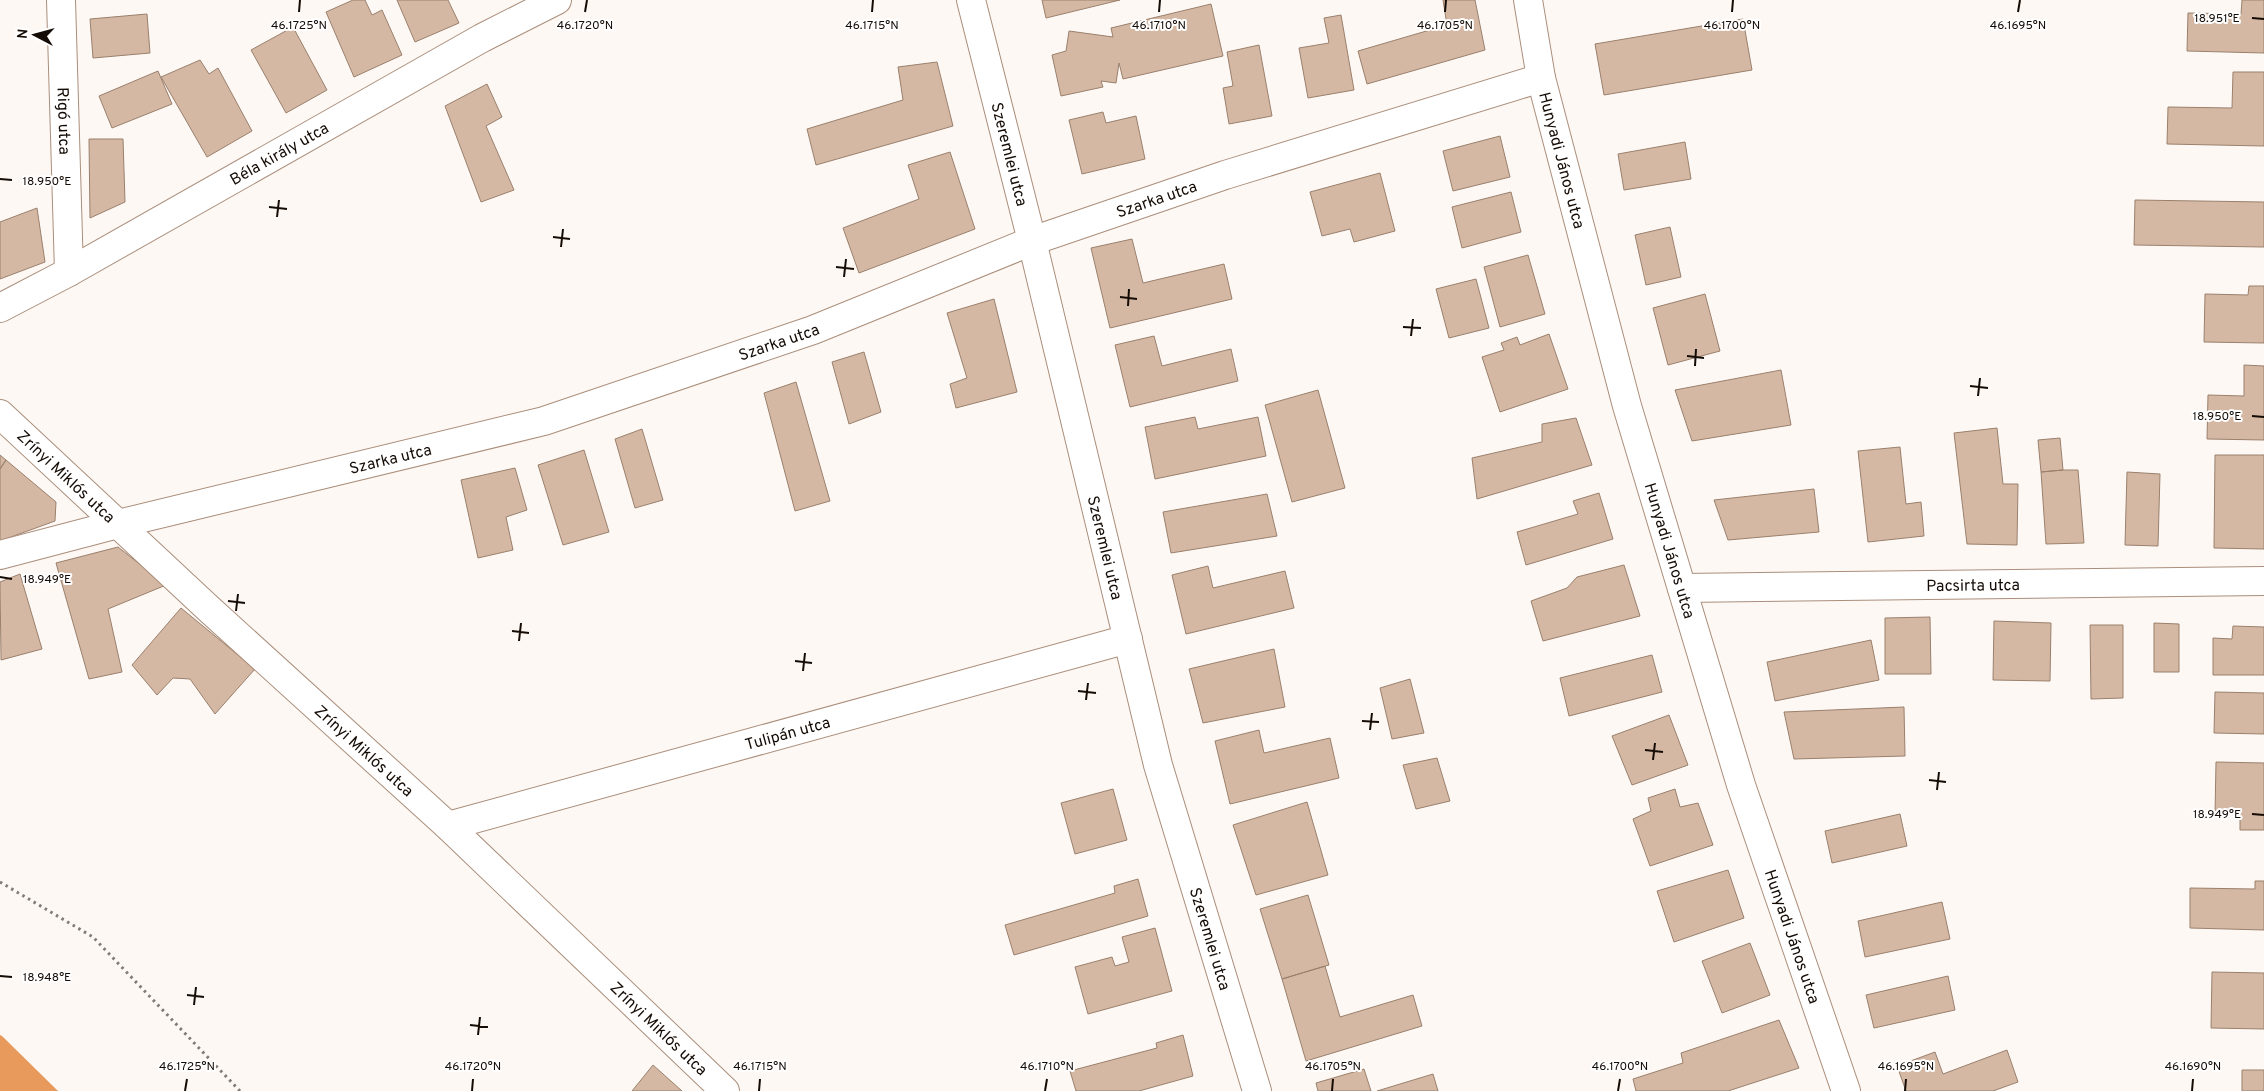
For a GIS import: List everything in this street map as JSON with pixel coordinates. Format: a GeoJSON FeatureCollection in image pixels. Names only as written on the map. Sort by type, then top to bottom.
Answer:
{"type":"FeatureCollection","features":[{"type":"Feature","properties":{"kind":"street","name":"Rigó utca"},"geometry":{"type":"LineString","coordinates":[[61,0],[68,272]]}},
{"type":"Feature","properties":{"kind":"street","name":"Béla király utca"},"geometry":{"type":"LineString","coordinates":[[0,308],[68,272],[482,38],[557,0]]}},
{"type":"Feature","properties":{"kind":"street","name":"Szeremlei utca"},"geometry":{"type":"LineString","coordinates":[[970,0],[1032,241],[1158,765],[1257,1091]]}},
{"type":"Feature","properties":{"kind":"street","name":"Hunyadi János utca"},"geometry":{"type":"LineString","coordinates":[[1528,0],[1541,78],[1627,406],[1741,785],[1846,1091]]}},
{"type":"Feature","properties":{"kind":"street","name":"Szarka utca"},"geometry":{"type":"LineString","coordinates":[[0,555],[118,524],[544,421],[813,330],[1032,241],[1225,175],[1541,78]]}},
{"type":"Feature","properties":{"kind":"street","name":"Zrínyi Miklós utca"},"geometry":{"type":"LineString","coordinates":[[0,414],[448,826],[724,1091]]}},
{"type":"Feature","properties":{"kind":"street","name":"Pacsirta utca"},"geometry":{"type":"LineString","coordinates":[[1682,588],[2264,581]]}},
{"type":"Feature","properties":{"kind":"street","name":"Tulipán utca"},"geometry":{"type":"LineString","coordinates":[[448,826],[1128,639]]}},
{"type":"Feature","properties":{"kind":"path"},"geometry":{"type":"LineString","coordinates":[[0,882],[93,937],[240,1091]]}},
{"type":"Feature","properties":{"kind":"shaded area"},"geometry":{"type":"Polygon","coordinates":[[[0,1035],[2,1036],[58,1091],[0,1091],[0,1035]]]}},
{"type":"Feature","properties":{"kind":"building"},"geometry":{"type":"Polygon","coordinates":[[[353,0],[365,0],[372,15],[382,10],[402,55],[354,77],[326,12],[353,0]]]}},
{"type":"Feature","properties":{"kind":"building"},"geometry":{"type":"Polygon","coordinates":[[[397,0],[448,0],[459,23],[415,42],[397,0]]]}},
{"type":"Feature","properties":{"kind":"building"},"geometry":{"type":"Polygon","coordinates":[[[1042,0],[1120,0],[1046,18],[1042,0]]]}},
{"type":"Feature","properties":{"kind":"building"},"geometry":{"type":"Polygon","coordinates":[[[1443,0],[1475,0],[1485,50],[1367,84],[1358,51],[1447,25],[1443,0]]]}},
{"type":"Feature","properties":{"kind":"building"},"geometry":{"type":"Polygon","coordinates":[[[2242,0],[2264,0],[2264,53],[2187,51],[2188,13],[2241,14],[2242,0]]]}},
{"type":"Feature","properties":{"kind":"building"},"geometry":{"type":"Polygon","coordinates":[[[1211,4],[1223,56],[1123,79],[1119,63],[1116,83],[1101,81],[1103,87],[1061,96],[1052,55],[1066,51],[1069,31],[1113,37],[1111,28],[1211,4]]]}},
{"type":"Feature","properties":{"kind":"building"},"geometry":{"type":"Polygon","coordinates":[[[147,14],[150,53],[93,58],[90,19],[147,14]]]}},
{"type":"Feature","properties":{"kind":"building"},"geometry":{"type":"Polygon","coordinates":[[[1341,15],[1354,90],[1308,98],[1299,48],[1329,43],[1324,18],[1341,15]]]}},
{"type":"Feature","properties":{"kind":"building"},"geometry":{"type":"Polygon","coordinates":[[[1743,19],[1752,70],[1604,95],[1595,44],[1743,19]]]}},
{"type":"Feature","properties":{"kind":"building"},"geometry":{"type":"Polygon","coordinates":[[[293,27],[327,90],[286,113],[251,50],[293,27]]]}},
{"type":"Feature","properties":{"kind":"building"},"geometry":{"type":"Polygon","coordinates":[[[1259,45],[1272,116],[1229,124],[1223,88],[1233,86],[1227,52],[1259,45]]]}},
{"type":"Feature","properties":{"kind":"building"},"geometry":{"type":"Polygon","coordinates":[[[200,60],[209,74],[218,68],[252,131],[207,157],[161,77],[200,60]]]}},
{"type":"Feature","properties":{"kind":"building"},"geometry":{"type":"Polygon","coordinates":[[[937,62],[953,126],[816,165],[807,129],[903,100],[898,67],[937,62]]]}},
{"type":"Feature","properties":{"kind":"building"},"geometry":{"type":"Polygon","coordinates":[[[158,71],[172,104],[112,128],[99,96],[158,71]]]}},
{"type":"Feature","properties":{"kind":"building"},"geometry":{"type":"Polygon","coordinates":[[[2233,72],[2264,72],[2264,146],[2167,144],[2168,107],[2232,108],[2233,72]]]}},
{"type":"Feature","properties":{"kind":"building"},"geometry":{"type":"Polygon","coordinates":[[[487,84],[502,117],[486,126],[514,190],[481,202],[445,106],[487,84]]]}},
{"type":"Feature","properties":{"kind":"building"},"geometry":{"type":"Polygon","coordinates":[[[1103,112],[1106,123],[1136,116],[1145,159],[1082,174],[1069,120],[1103,112]]]}},
{"type":"Feature","properties":{"kind":"building"},"geometry":{"type":"Polygon","coordinates":[[[1500,136],[1510,177],[1453,191],[1443,151],[1500,136]]]}},
{"type":"Feature","properties":{"kind":"building"},"geometry":{"type":"Polygon","coordinates":[[[89,139],[123,139],[125,202],[90,218],[89,139]]]}},
{"type":"Feature","properties":{"kind":"building"},"geometry":{"type":"Polygon","coordinates":[[[1685,142],[1691,179],[1624,190],[1618,154],[1685,142]]]}},
{"type":"Feature","properties":{"kind":"building"},"geometry":{"type":"Polygon","coordinates":[[[950,152],[975,229],[859,273],[843,228],[919,199],[908,165],[950,152]]]}},
{"type":"Feature","properties":{"kind":"building"},"geometry":{"type":"Polygon","coordinates":[[[1380,173],[1395,231],[1354,242],[1350,229],[1322,236],[1310,192],[1380,173]]]}},
{"type":"Feature","properties":{"kind":"building"},"geometry":{"type":"Polygon","coordinates":[[[1511,192],[1521,232],[1462,248],[1452,207],[1511,192]]]}},
{"type":"Feature","properties":{"kind":"building"},"geometry":{"type":"Polygon","coordinates":[[[2135,200],[2264,202],[2264,247],[2134,245],[2135,200]]]}},
{"type":"Feature","properties":{"kind":"building"},"geometry":{"type":"Polygon","coordinates":[[[37,208],[45,262],[0,279],[0,222],[37,208]]]}},
{"type":"Feature","properties":{"kind":"building"},"geometry":{"type":"Polygon","coordinates":[[[1670,227],[1681,277],[1646,285],[1635,235],[1670,227]]]}},
{"type":"Feature","properties":{"kind":"building"},"geometry":{"type":"Polygon","coordinates":[[[1132,239],[1143,283],[1224,264],[1232,299],[1110,328],[1091,248],[1132,239]]]}},
{"type":"Feature","properties":{"kind":"building"},"geometry":{"type":"Polygon","coordinates":[[[1528,255],[1545,314],[1500,327],[1484,267],[1528,255]]]}},
{"type":"Feature","properties":{"kind":"building"},"geometry":{"type":"Polygon","coordinates":[[[1476,279],[1489,328],[1449,338],[1436,289],[1476,279]]]}},
{"type":"Feature","properties":{"kind":"building"},"geometry":{"type":"Polygon","coordinates":[[[2249,286],[2264,286],[2264,343],[2204,342],[2205,294],[2248,295],[2249,286]]]}},
{"type":"Feature","properties":{"kind":"building"},"geometry":{"type":"Polygon","coordinates":[[[1705,294],[1720,351],[1668,365],[1653,308],[1705,294]]]}},
{"type":"Feature","properties":{"kind":"building"},"geometry":{"type":"Polygon","coordinates":[[[994,299],[1017,392],[956,408],[950,384],[967,378],[947,313],[994,299]]]}},
{"type":"Feature","properties":{"kind":"building"},"geometry":{"type":"Polygon","coordinates":[[[1549,334],[1568,389],[1500,412],[1482,357],[1504,350],[1501,343],[1517,337],[1520,345],[1549,334]]]}},
{"type":"Feature","properties":{"kind":"building"},"geometry":{"type":"Polygon","coordinates":[[[1154,336],[1162,366],[1231,349],[1238,381],[1130,407],[1115,345],[1154,336]]]}},
{"type":"Feature","properties":{"kind":"building"},"geometry":{"type":"Polygon","coordinates":[[[864,352],[881,412],[849,424],[832,362],[864,352]]]}},
{"type":"Feature","properties":{"kind":"building"},"geometry":{"type":"Polygon","coordinates":[[[2244,365],[2264,366],[2264,440],[2207,439],[2208,395],[2244,396],[2244,365]]]}},
{"type":"Feature","properties":{"kind":"building"},"geometry":{"type":"Polygon","coordinates":[[[1781,370],[1791,425],[1692,441],[1675,390],[1781,370]]]}},
{"type":"Feature","properties":{"kind":"building"},"geometry":{"type":"Polygon","coordinates":[[[796,382],[830,501],[795,511],[764,393],[796,382]]]}},
{"type":"Feature","properties":{"kind":"building"},"geometry":{"type":"Polygon","coordinates":[[[1318,390],[1345,488],[1292,502],[1265,405],[1318,390]]]}},
{"type":"Feature","properties":{"kind":"building"},"geometry":{"type":"Polygon","coordinates":[[[1195,417],[1198,429],[1258,417],[1266,456],[1155,479],[1145,427],[1195,417]]]}},
{"type":"Feature","properties":{"kind":"building"},"geometry":{"type":"Polygon","coordinates":[[[1576,418],[1592,465],[1477,499],[1472,458],[1542,442],[1542,424],[1576,418]]]}},
{"type":"Feature","properties":{"kind":"building"},"geometry":{"type":"Polygon","coordinates":[[[1997,428],[2003,484],[2018,484],[2017,545],[1967,544],[1954,433],[1997,428]]]}},
{"type":"Feature","properties":{"kind":"building"},"geometry":{"type":"Polygon","coordinates":[[[642,429],[663,500],[635,508],[615,439],[642,429]]]}},
{"type":"Feature","properties":{"kind":"building"},"geometry":{"type":"Polygon","coordinates":[[[2060,438],[2063,470],[2041,472],[2038,440],[2060,438]]]}},
{"type":"Feature","properties":{"kind":"building"},"geometry":{"type":"Polygon","coordinates":[[[1900,447],[1906,504],[1921,502],[1924,536],[1868,542],[1858,451],[1900,447]]]}},
{"type":"Feature","properties":{"kind":"building"},"geometry":{"type":"Polygon","coordinates":[[[584,450],[609,532],[563,545],[538,465],[584,450]]]}},
{"type":"Feature","properties":{"kind":"building"},"geometry":{"type":"Polygon","coordinates":[[[0,455],[6,460],[0,469],[0,455]]]}},
{"type":"Feature","properties":{"kind":"building"},"geometry":{"type":"Polygon","coordinates":[[[2215,455],[2264,455],[2264,549],[2214,548],[2215,455]]]}},
{"type":"Feature","properties":{"kind":"building"},"geometry":{"type":"Polygon","coordinates":[[[6,460],[56,502],[55,521],[0,541],[0,469],[6,460]]]}},
{"type":"Feature","properties":{"kind":"building"},"geometry":{"type":"Polygon","coordinates":[[[515,468],[527,510],[506,517],[513,550],[478,558],[461,480],[515,468]]]}},
{"type":"Feature","properties":{"kind":"building"},"geometry":{"type":"Polygon","coordinates":[[[2078,470],[2084,543],[2046,544],[2041,472],[2078,470]]]}},
{"type":"Feature","properties":{"kind":"building"},"geometry":{"type":"Polygon","coordinates":[[[2127,472],[2160,474],[2158,546],[2125,545],[2127,472]]]}},
{"type":"Feature","properties":{"kind":"building"},"geometry":{"type":"Polygon","coordinates":[[[1814,489],[1819,532],[1728,540],[1714,500],[1814,489]]]}},
{"type":"Feature","properties":{"kind":"building"},"geometry":{"type":"Polygon","coordinates":[[[1599,493],[1613,539],[1526,565],[1517,532],[1578,514],[1573,501],[1599,493]]]}},
{"type":"Feature","properties":{"kind":"building"},"geometry":{"type":"Polygon","coordinates":[[[1267,494],[1277,536],[1171,553],[1163,512],[1267,494]]]}},
{"type":"Feature","properties":{"kind":"building"},"geometry":{"type":"Polygon","coordinates":[[[118,547],[166,585],[108,609],[122,672],[89,679],[56,563],[118,547]]]}},
{"type":"Feature","properties":{"kind":"building"},"geometry":{"type":"Polygon","coordinates":[[[1624,565],[1640,616],[1543,641],[1531,601],[1567,588],[1577,577],[1624,565]]]}},
{"type":"Feature","properties":{"kind":"building"},"geometry":{"type":"Polygon","coordinates":[[[1208,566],[1213,588],[1285,571],[1294,608],[1186,634],[1172,575],[1208,566]]]}},
{"type":"Feature","properties":{"kind":"building"},"geometry":{"type":"Polygon","coordinates":[[[20,574],[42,649],[1,660],[0,582],[20,574]]]}},
{"type":"Feature","properties":{"kind":"building"},"geometry":{"type":"Polygon","coordinates":[[[181,608],[255,669],[215,714],[190,679],[173,678],[157,695],[132,665],[181,608]]]}},
{"type":"Feature","properties":{"kind":"building"},"geometry":{"type":"Polygon","coordinates":[[[1930,617],[1931,674],[1885,674],[1885,618],[1930,617]]]}},
{"type":"Feature","properties":{"kind":"building"},"geometry":{"type":"Polygon","coordinates":[[[1994,621],[2051,623],[2050,681],[1993,680],[1994,621]]]}},
{"type":"Feature","properties":{"kind":"building"},"geometry":{"type":"Polygon","coordinates":[[[2154,623],[2179,624],[2179,672],[2154,672],[2154,623]]]}},
{"type":"Feature","properties":{"kind":"building"},"geometry":{"type":"Polygon","coordinates":[[[2090,625],[2123,625],[2123,698],[2091,699],[2090,625]]]}},
{"type":"Feature","properties":{"kind":"building"},"geometry":{"type":"Polygon","coordinates":[[[2233,626],[2264,627],[2264,675],[2213,675],[2213,638],[2232,639],[2233,626]]]}},
{"type":"Feature","properties":{"kind":"building"},"geometry":{"type":"Polygon","coordinates":[[[1871,640],[1879,680],[1775,701],[1767,662],[1871,640]]]}},
{"type":"Feature","properties":{"kind":"building"},"geometry":{"type":"Polygon","coordinates":[[[1274,649],[1285,707],[1203,723],[1189,669],[1274,649]]]}},
{"type":"Feature","properties":{"kind":"building"},"geometry":{"type":"Polygon","coordinates":[[[1652,655],[1662,692],[1569,716],[1560,678],[1652,655]]]}},
{"type":"Feature","properties":{"kind":"building"},"geometry":{"type":"Polygon","coordinates":[[[1410,679],[1424,733],[1392,739],[1380,688],[1410,679]]]}},
{"type":"Feature","properties":{"kind":"building"},"geometry":{"type":"Polygon","coordinates":[[[2215,692],[2264,693],[2264,734],[2214,733],[2215,692]]]}},
{"type":"Feature","properties":{"kind":"building"},"geometry":{"type":"Polygon","coordinates":[[[1904,707],[1905,756],[1794,759],[1784,712],[1904,707]]]}},
{"type":"Feature","properties":{"kind":"building"},"geometry":{"type":"Polygon","coordinates":[[[1669,715],[1688,765],[1632,785],[1612,736],[1669,715]]]}},
{"type":"Feature","properties":{"kind":"building"},"geometry":{"type":"Polygon","coordinates":[[[1259,730],[1264,753],[1330,738],[1339,778],[1230,804],[1215,741],[1259,730]]]}},
{"type":"Feature","properties":{"kind":"building"},"geometry":{"type":"Polygon","coordinates":[[[1437,758],[1450,801],[1416,809],[1403,765],[1437,758]]]}},
{"type":"Feature","properties":{"kind":"building"},"geometry":{"type":"Polygon","coordinates":[[[2216,762],[2264,763],[2264,830],[2240,830],[2240,814],[2215,814],[2216,762]]]}},
{"type":"Feature","properties":{"kind":"building"},"geometry":{"type":"Polygon","coordinates":[[[1113,789],[1127,840],[1075,854],[1061,803],[1113,789]]]}},
{"type":"Feature","properties":{"kind":"building"},"geometry":{"type":"Polygon","coordinates":[[[1675,789],[1680,807],[1698,803],[1713,845],[1650,866],[1633,819],[1651,811],[1648,798],[1675,789]]]}},
{"type":"Feature","properties":{"kind":"building"},"geometry":{"type":"Polygon","coordinates":[[[1307,802],[1328,875],[1256,895],[1233,825],[1307,802]]]}},
{"type":"Feature","properties":{"kind":"building"},"geometry":{"type":"Polygon","coordinates":[[[1900,814],[1907,846],[1832,863],[1825,831],[1900,814]]]}},
{"type":"Feature","properties":{"kind":"building"},"geometry":{"type":"Polygon","coordinates":[[[1728,870],[1744,918],[1674,942],[1657,891],[1728,870]]]}},
{"type":"Feature","properties":{"kind":"building"},"geometry":{"type":"Polygon","coordinates":[[[1138,879],[1148,916],[1014,955],[1005,925],[1115,893],[1114,886],[1138,879]]]}},
{"type":"Feature","properties":{"kind":"building"},"geometry":{"type":"Polygon","coordinates":[[[2255,881],[2264,881],[2264,930],[2190,928],[2190,888],[2255,889],[2255,881]]]}},
{"type":"Feature","properties":{"kind":"building"},"geometry":{"type":"Polygon","coordinates":[[[1308,895],[1329,965],[1282,979],[1260,909],[1308,895]]]}},
{"type":"Feature","properties":{"kind":"building"},"geometry":{"type":"Polygon","coordinates":[[[1942,902],[1950,939],[1865,957],[1858,921],[1942,902]]]}},
{"type":"Feature","properties":{"kind":"building"},"geometry":{"type":"Polygon","coordinates":[[[1155,928],[1172,991],[1088,1014],[1075,967],[1112,957],[1115,966],[1129,962],[1122,937],[1155,928]]]}},
{"type":"Feature","properties":{"kind":"building"},"geometry":{"type":"Polygon","coordinates":[[[1750,943],[1770,995],[1722,1013],[1702,961],[1750,943]]]}},
{"type":"Feature","properties":{"kind":"building"},"geometry":{"type":"Polygon","coordinates":[[[1325,966],[1340,1017],[1413,995],[1422,1026],[1306,1061],[1282,979],[1325,966]]]}},
{"type":"Feature","properties":{"kind":"building"},"geometry":{"type":"Polygon","coordinates":[[[2212,972],[2264,973],[2264,1029],[2211,1028],[2212,972]]]}},
{"type":"Feature","properties":{"kind":"building"},"geometry":{"type":"Polygon","coordinates":[[[1948,976],[1955,1010],[1874,1028],[1866,995],[1948,976]]]}},
{"type":"Feature","properties":{"kind":"building"},"geometry":{"type":"Polygon","coordinates":[[[1779,1020],[1799,1068],[1728,1091],[1636,1091],[1633,1079],[1683,1063],[1681,1053],[1779,1020]]]}},
{"type":"Feature","properties":{"kind":"building"},"geometry":{"type":"Polygon","coordinates":[[[1183,1035],[1193,1076],[1139,1091],[1076,1091],[1070,1071],[1157,1048],[1156,1043],[1183,1035]]]}},
{"type":"Feature","properties":{"kind":"building"},"geometry":{"type":"Polygon","coordinates":[[[2007,1050],[2018,1082],[1993,1091],[1906,1091],[1897,1066],[1935,1052],[1943,1074],[2007,1050]]]}},
{"type":"Feature","properties":{"kind":"building"},"geometry":{"type":"Polygon","coordinates":[[[653,1065],[682,1091],[632,1091],[653,1065]]]}},
{"type":"Feature","properties":{"kind":"building"},"geometry":{"type":"Polygon","coordinates":[[[1364,1069],[1371,1091],[1318,1091],[1316,1083],[1364,1069]]]}},
{"type":"Feature","properties":{"kind":"building"},"geometry":{"type":"Polygon","coordinates":[[[2242,1070],[2264,1070],[2264,1091],[2242,1091],[2242,1070]]]}},
{"type":"Feature","properties":{"kind":"building"},"geometry":{"type":"Polygon","coordinates":[[[1433,1074],[1438,1091],[1377,1091],[1433,1074]]]}}]}
